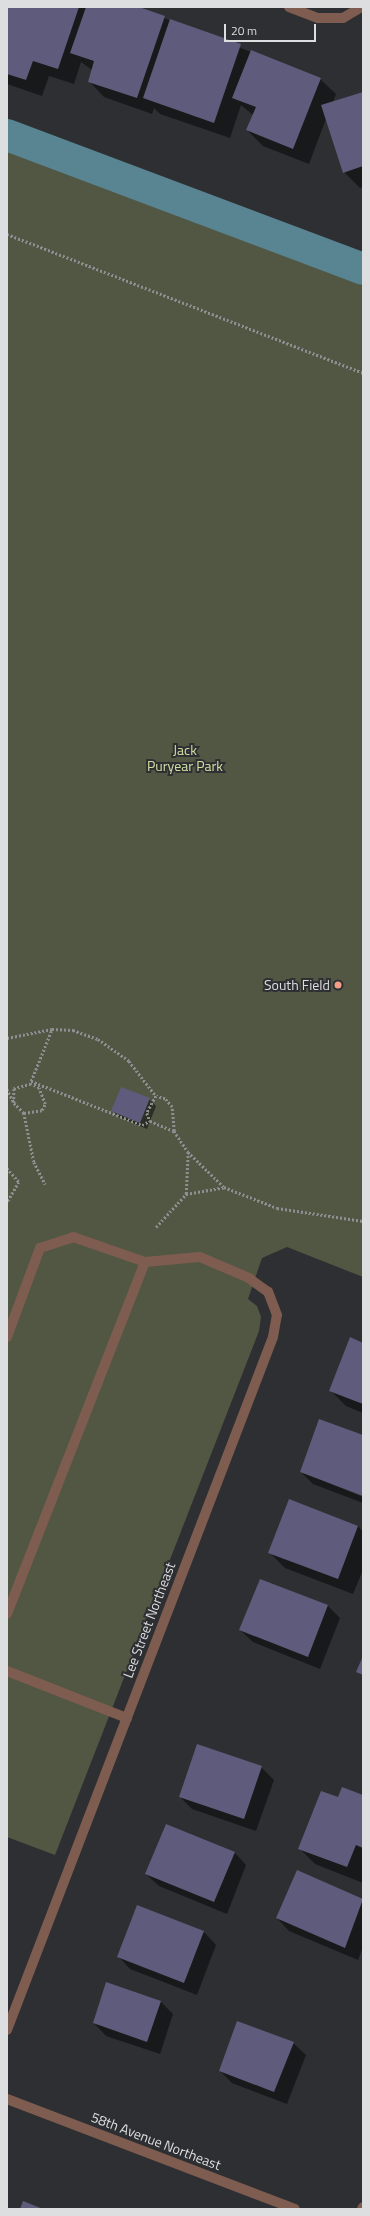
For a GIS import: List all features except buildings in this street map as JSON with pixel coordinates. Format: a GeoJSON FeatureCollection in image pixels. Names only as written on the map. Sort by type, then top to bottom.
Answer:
{"type":"FeatureCollection","features":[{"type":"Feature","properties":{"kind":"street"},"geometry":{"type":"LineString","coordinates":[[289,7],[318,18],[343,18],[360,7]]}},
{"type":"Feature","properties":{"kind":"street"},"geometry":{"type":"LineString","coordinates":[[7,1337],[40,1248],[73,1237],[145,1262],[7,1614]]}},
{"type":"Feature","properties":{"kind":"street","name":"Lee Street Northeast"},"geometry":{"type":"LineString","coordinates":[[7,2030],[265,1358],[277,1315],[268,1292],[249,1278],[200,1258],[145,1262]]}},
{"type":"Feature","properties":{"kind":"street"},"geometry":{"type":"LineString","coordinates":[[7,1671],[127,1718]]}},
{"type":"Feature","properties":{"kind":"street","name":"58th Avenue Northeast"},"geometry":{"type":"LineString","coordinates":[[7,2099],[295,2209]]}},
{"type":"Feature","properties":{"kind":"path"},"geometry":{"type":"LineString","coordinates":[[7,234],[363,373]]}},
{"type":"Feature","properties":{"kind":"path"},"geometry":{"type":"LineString","coordinates":[[31,1082],[52,1029]]}},
{"type":"Feature","properties":{"kind":"path"},"geometry":{"type":"LineString","coordinates":[[7,1038],[52,1029],[73,1030],[116,1049],[156,1096],[165,1099],[172,1107],[174,1131],[188,1152],[224,1187],[277,1208],[363,1221]]}},
{"type":"Feature","properties":{"kind":"path"},"geometry":{"type":"LineString","coordinates":[[24,1113],[42,1110],[45,1104],[39,1088],[31,1082]]}},
{"type":"Feature","properties":{"kind":"path"},"geometry":{"type":"LineString","coordinates":[[14,1104],[14,1089],[31,1082],[142,1125],[150,1121]]}},
{"type":"Feature","properties":{"kind":"path"},"geometry":{"type":"LineString","coordinates":[[7,1089],[14,1104],[24,1113],[34,1162],[45,1184]]}},
{"type":"Feature","properties":{"kind":"path"},"geometry":{"type":"LineString","coordinates":[[156,1096],[147,1113],[150,1121],[174,1131]]}},
{"type":"Feature","properties":{"kind":"path"},"geometry":{"type":"LineString","coordinates":[[186,1194],[188,1152]]}},
{"type":"Feature","properties":{"kind":"path"},"geometry":{"type":"LineString","coordinates":[[7,1168],[19,1182],[7,1203]]}},
{"type":"Feature","properties":{"kind":"path"},"geometry":{"type":"LineString","coordinates":[[156,1227],[186,1194],[224,1187]]}},
{"type":"Feature","properties":{"kind":"green space","name":"Jack Puryear Park"},"geometry":{"type":"Polygon","coordinates":[[[7,135],[363,269],[363,1277],[287,1247],[262,1258],[248,1299],[257,1306],[261,1317],[259,1331],[55,1855],[7,1837],[7,135]]]}},
{"type":"Feature","properties":{"kind":"waterway"},"geometry":{"type":"LineString","coordinates":[[7,135],[363,269]]}},
{"type":"Feature","properties":{"kind":"place","name":"South Field"},"geometry":{"type":"Point","coordinates":[338,985]}}]}
